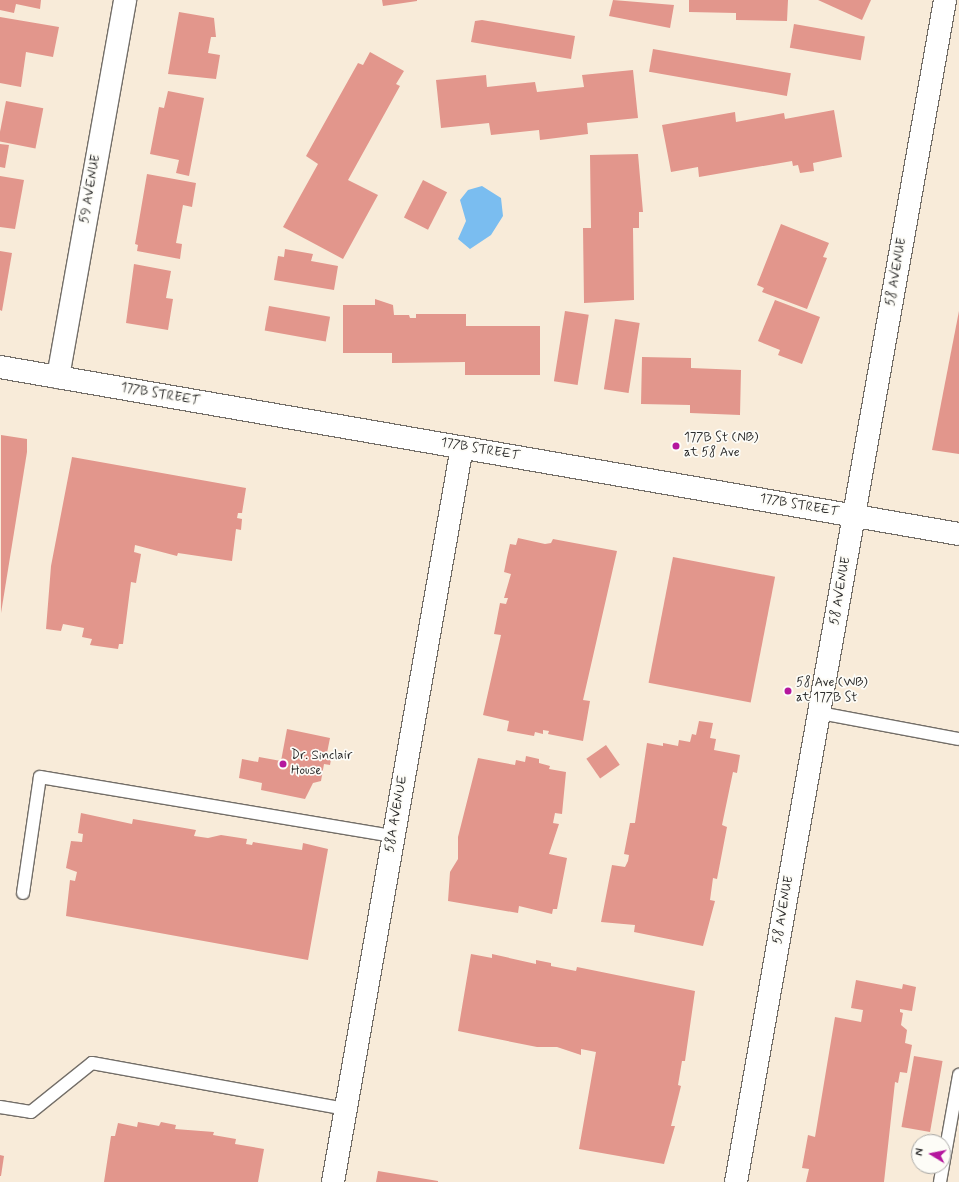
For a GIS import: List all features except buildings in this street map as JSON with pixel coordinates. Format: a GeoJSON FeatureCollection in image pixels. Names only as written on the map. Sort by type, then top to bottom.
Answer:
{"type":"FeatureCollection","features":[{"type":"Feature","properties":{"kind":"street","name":"59 AVENUE"},"geometry":{"type":"LineString","coordinates":[[58,377],[125,0]]}},
{"type":"Feature","properties":{"kind":"street","name":"58 AVENUE"},"geometry":{"type":"LineString","coordinates":[[736,1182],[820,714],[945,0]]}},
{"type":"Feature","properties":{"kind":"street","name":"177B STREET"},"geometry":{"type":"LineString","coordinates":[[0,367],[959,534]]}},
{"type":"Feature","properties":{"kind":"street","name":"58A AVENUE"},"geometry":{"type":"LineString","coordinates":[[333,1182],[462,447]]}},
{"type":"Feature","properties":{"kind":"lane"},"geometry":{"type":"LineString","coordinates":[[820,714],[959,739]]}},
{"type":"Feature","properties":{"kind":"lane"},"geometry":{"type":"LineString","coordinates":[[22,893],[40,777],[393,836]]}},
{"type":"Feature","properties":{"kind":"lane"},"geometry":{"type":"LineString","coordinates":[[0,1107],[31,1112],[92,1063],[346,1109]]}},
{"type":"Feature","properties":{"kind":"lane"},"geometry":{"type":"LineString","coordinates":[[940,1182],[959,1076]]}},
{"type":"Feature","properties":{"kind":"water"},"geometry":{"type":"Polygon","coordinates":[[[482,186],[501,198],[503,216],[491,235],[470,249],[458,239],[466,221],[460,200],[468,190],[482,186]]]}},
{"type":"Feature","properties":{"kind":"place","name":"177B St (NB) at 58 Ave"},"geometry":{"type":"Point","coordinates":[676,446]}},
{"type":"Feature","properties":{"kind":"place","name":"58 Ave (WB) at 177B St"},"geometry":{"type":"Point","coordinates":[788,691]}},
{"type":"Feature","properties":{"kind":"place","name":"Dr. Sinclair House"},"geometry":{"type":"Point","coordinates":[283,764]}}]}
